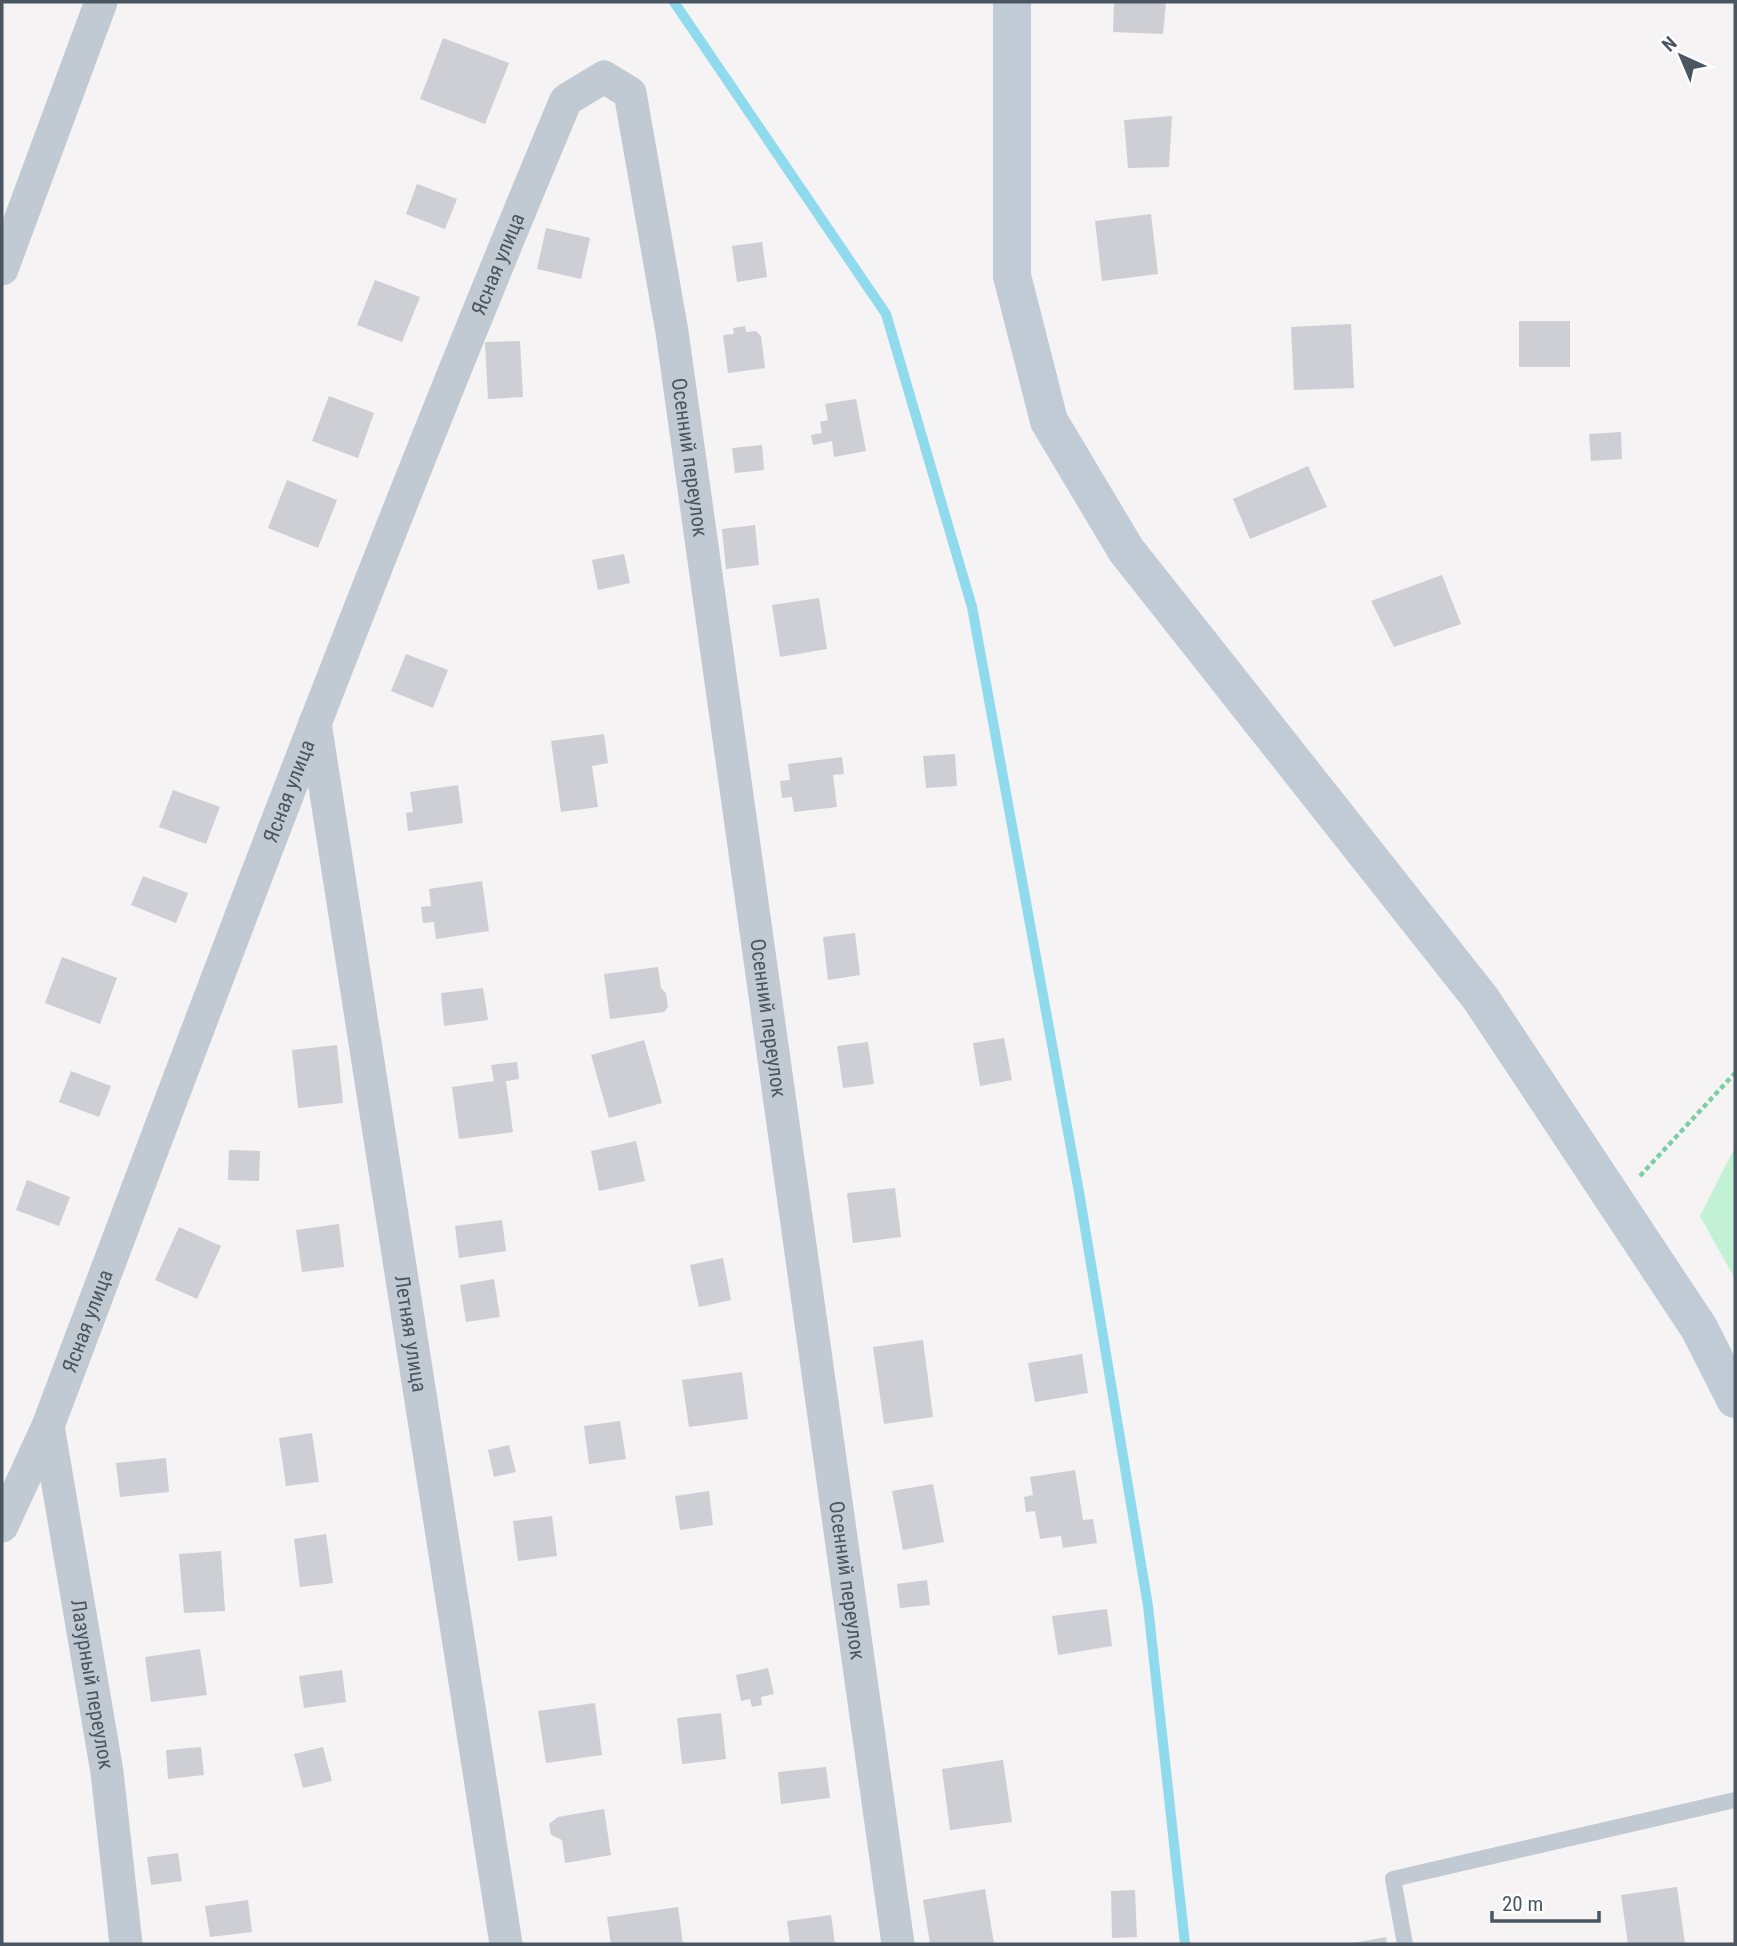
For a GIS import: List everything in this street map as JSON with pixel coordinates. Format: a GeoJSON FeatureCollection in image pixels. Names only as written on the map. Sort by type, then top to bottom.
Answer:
{"type":"FeatureCollection","features":[{"type":"Feature","properties":{"kind":"main road"},"geometry":{"type":"LineString","coordinates":[[1012,2],[1012,276],[1049,421],[1126,550],[1481,999],[1699,1328],[1735,1399]]}},
{"type":"Feature","properties":{"kind":"street"},"geometry":{"type":"LineString","coordinates":[[2,268],[101,2]]}},
{"type":"Feature","properties":{"kind":"street","name":"Ясная улица"},"geometry":{"type":"LineString","coordinates":[[2,1526],[48,1426],[315,721],[444,391],[566,100],[617,85]]}},
{"type":"Feature","properties":{"kind":"street","name":"Осенний переулок"},"geometry":{"type":"LineString","coordinates":[[617,85],[672,332],[898,1944]]}},
{"type":"Feature","properties":{"kind":"street","name":"Летняя улица"},"geometry":{"type":"LineString","coordinates":[[315,721],[506,1944]]}},
{"type":"Feature","properties":{"kind":"street","name":"Лазурный переулок"},"geometry":{"type":"LineString","coordinates":[[48,1426],[107,1772],[126,1944]]}},
{"type":"Feature","properties":{"kind":"lane"},"geometry":{"type":"LineString","coordinates":[[1405,1944],[1393,1879],[1735,1800]]}},
{"type":"Feature","properties":{"kind":"path"},"geometry":{"type":"LineString","coordinates":[[1615,1202],[1735,1073]]}},
{"type":"Feature","properties":{"kind":"green space"},"geometry":{"type":"Polygon","coordinates":[[[1735,1147],[1735,1279],[1700,1216],[1735,1147]]]}},
{"type":"Feature","properties":{"kind":"building"},"geometry":{"type":"Polygon","coordinates":[[[1114,2],[1166,2],[1163,34],[1113,32],[1114,2]]]}},
{"type":"Feature","properties":{"kind":"building"},"geometry":{"type":"Polygon","coordinates":[[[443,38],[509,63],[485,124],[420,99],[443,38]]]}},
{"type":"Feature","properties":{"kind":"building"},"geometry":{"type":"Polygon","coordinates":[[[1172,116],[1169,167],[1128,168],[1124,120],[1172,116]]]}},
{"type":"Feature","properties":{"kind":"building"},"geometry":{"type":"Polygon","coordinates":[[[417,184],[457,199],[445,229],[406,214],[417,184]]]}},
{"type":"Feature","properties":{"kind":"building"},"geometry":{"type":"Polygon","coordinates":[[[1151,214],[1158,274],[1102,281],[1095,221],[1151,214]]]}},
{"type":"Feature","properties":{"kind":"building"},"geometry":{"type":"Polygon","coordinates":[[[546,228],[590,238],[581,279],[537,269],[546,228]]]}},
{"type":"Feature","properties":{"kind":"building"},"geometry":{"type":"Polygon","coordinates":[[[762,242],[767,277],[737,282],[732,246],[762,242]]]}},
{"type":"Feature","properties":{"kind":"building"},"geometry":{"type":"Polygon","coordinates":[[[375,280],[420,297],[402,342],[357,325],[375,280]]]}},
{"type":"Feature","properties":{"kind":"building"},"geometry":{"type":"Polygon","coordinates":[[[1519,321],[1570,321],[1570,367],[1519,367],[1519,321]]]}},
{"type":"Feature","properties":{"kind":"building"},"geometry":{"type":"Polygon","coordinates":[[[1351,324],[1354,388],[1294,390],[1291,327],[1351,324]]]}},
{"type":"Feature","properties":{"kind":"building"},"geometry":{"type":"Polygon","coordinates":[[[745,326],[746,332],[756,331],[761,336],[765,368],[728,373],[723,335],[734,334],[733,328],[745,326]]]}},
{"type":"Feature","properties":{"kind":"building"},"geometry":{"type":"Polygon","coordinates":[[[520,341],[523,397],[488,399],[485,342],[520,341]]]}},
{"type":"Feature","properties":{"kind":"building"},"geometry":{"type":"Polygon","coordinates":[[[329,396],[374,413],[358,458],[312,441],[329,396]]]}},
{"type":"Feature","properties":{"kind":"building"},"geometry":{"type":"Polygon","coordinates":[[[856,399],[866,451],[834,457],[832,441],[813,445],[811,435],[822,433],[820,422],[828,420],[825,404],[856,399]]]}},
{"type":"Feature","properties":{"kind":"building"},"geometry":{"type":"Polygon","coordinates":[[[1621,432],[1622,459],[1591,461],[1589,434],[1621,432]]]}},
{"type":"Feature","properties":{"kind":"building"},"geometry":{"type":"Polygon","coordinates":[[[762,445],[764,470],[735,473],[732,448],[762,445]]]}},
{"type":"Feature","properties":{"kind":"building"},"geometry":{"type":"Polygon","coordinates":[[[1308,466],[1327,507],[1250,539],[1233,499],[1308,466]]]}},
{"type":"Feature","properties":{"kind":"building"},"geometry":{"type":"Polygon","coordinates":[[[287,480],[337,500],[318,548],[268,528],[287,480]]]}},
{"type":"Feature","properties":{"kind":"building"},"geometry":{"type":"Polygon","coordinates":[[[755,525],[759,565],[726,569],[722,529],[755,525]]]}},
{"type":"Feature","properties":{"kind":"building"},"geometry":{"type":"Polygon","coordinates":[[[624,554],[630,583],[598,590],[592,560],[624,554]]]}},
{"type":"Feature","properties":{"kind":"building"},"geometry":{"type":"Polygon","coordinates":[[[1442,575],[1461,624],[1394,647],[1371,601],[1442,575]]]}},
{"type":"Feature","properties":{"kind":"building"},"geometry":{"type":"Polygon","coordinates":[[[819,598],[827,649],[780,657],[772,605],[819,598]]]}},
{"type":"Feature","properties":{"kind":"building"},"geometry":{"type":"Polygon","coordinates":[[[406,654],[448,670],[433,708],[391,691],[406,654]]]}},
{"type":"Feature","properties":{"kind":"building"},"geometry":{"type":"Polygon","coordinates":[[[604,734],[608,763],[592,766],[598,807],[561,812],[551,741],[604,734]]]}},
{"type":"Feature","properties":{"kind":"building"},"geometry":{"type":"Polygon","coordinates":[[[955,754],[957,786],[926,788],[923,756],[955,754]]]}},
{"type":"Feature","properties":{"kind":"building"},"geometry":{"type":"Polygon","coordinates":[[[842,757],[844,774],[833,775],[837,807],[794,812],[792,797],[782,798],[780,781],[790,780],[788,764],[842,757]]]}},
{"type":"Feature","properties":{"kind":"building"},"geometry":{"type":"Polygon","coordinates":[[[458,785],[463,823],[408,831],[406,813],[413,812],[410,792],[458,785]]]}},
{"type":"Feature","properties":{"kind":"building"},"geometry":{"type":"Polygon","coordinates":[[[173,790],[220,807],[206,844],[159,827],[173,790]]]}},
{"type":"Feature","properties":{"kind":"building"},"geometry":{"type":"Polygon","coordinates":[[[143,876],[188,893],[176,923],[131,905],[143,876]]]}},
{"type":"Feature","properties":{"kind":"building"},"geometry":{"type":"Polygon","coordinates":[[[482,881],[489,931],[436,939],[434,922],[423,923],[421,907],[431,906],[429,889],[482,881]]]}},
{"type":"Feature","properties":{"kind":"building"},"geometry":{"type":"Polygon","coordinates":[[[855,933],[860,975],[828,980],[823,937],[855,933]]]}},
{"type":"Feature","properties":{"kind":"building"},"geometry":{"type":"Polygon","coordinates":[[[62,957],[117,978],[100,1024],[45,1003],[62,957]]]}},
{"type":"Feature","properties":{"kind":"building"},"geometry":{"type":"Polygon","coordinates":[[[658,967],[661,988],[666,993],[668,1007],[664,1012],[610,1019],[604,974],[658,967]]]}},
{"type":"Feature","properties":{"kind":"building"},"geometry":{"type":"Polygon","coordinates":[[[483,988],[488,1020],[444,1026],[441,993],[483,988]]]}},
{"type":"Feature","properties":{"kind":"building"},"geometry":{"type":"Polygon","coordinates":[[[1004,1038],[1012,1080],[980,1086],[973,1043],[1004,1038]]]}},
{"type":"Feature","properties":{"kind":"building"},"geometry":{"type":"Polygon","coordinates":[[[644,1040],[662,1103],[609,1118],[591,1055],[644,1040]]]}},
{"type":"Feature","properties":{"kind":"building"},"geometry":{"type":"Polygon","coordinates":[[[868,1042],[874,1084],[843,1088],[837,1046],[868,1042]]]}},
{"type":"Feature","properties":{"kind":"building"},"geometry":{"type":"Polygon","coordinates":[[[337,1045],[343,1103],[298,1108],[292,1050],[337,1045]]]}},
{"type":"Feature","properties":{"kind":"building"},"geometry":{"type":"Polygon","coordinates":[[[517,1062],[519,1079],[506,1081],[513,1132],[459,1139],[452,1087],[494,1081],[491,1065],[517,1062]]]}},
{"type":"Feature","properties":{"kind":"building"},"geometry":{"type":"Polygon","coordinates":[[[71,1071],[111,1086],[99,1117],[59,1102],[71,1071]]]}},
{"type":"Feature","properties":{"kind":"building"},"geometry":{"type":"Polygon","coordinates":[[[636,1141],[645,1181],[599,1191],[591,1151],[636,1141]]]}},
{"type":"Feature","properties":{"kind":"building"},"geometry":{"type":"Polygon","coordinates":[[[229,1150],[260,1151],[259,1181],[228,1180],[229,1150]]]}},
{"type":"Feature","properties":{"kind":"building"},"geometry":{"type":"Polygon","coordinates":[[[27,1180],[70,1197],[59,1226],[16,1210],[27,1180]]]}},
{"type":"Feature","properties":{"kind":"building"},"geometry":{"type":"Polygon","coordinates":[[[895,1188],[901,1237],[853,1243],[847,1193],[895,1188]]]}},
{"type":"Feature","properties":{"kind":"building"},"geometry":{"type":"Polygon","coordinates":[[[502,1220],[506,1251],[459,1258],[455,1226],[502,1220]]]}},
{"type":"Feature","properties":{"kind":"building"},"geometry":{"type":"Polygon","coordinates":[[[339,1224],[344,1267],[302,1272],[296,1230],[339,1224]]]}},
{"type":"Feature","properties":{"kind":"building"},"geometry":{"type":"Polygon","coordinates":[[[179,1227],[221,1246],[197,1299],[155,1280],[179,1227]]]}},
{"type":"Feature","properties":{"kind":"building"},"geometry":{"type":"Polygon","coordinates":[[[723,1258],[731,1300],[699,1307],[690,1265],[723,1258]]]}},
{"type":"Feature","properties":{"kind":"building"},"geometry":{"type":"Polygon","coordinates":[[[494,1279],[500,1317],[466,1322],[460,1285],[494,1279]]]}},
{"type":"Feature","properties":{"kind":"building"},"geometry":{"type":"Polygon","coordinates":[[[923,1340],[933,1417],[884,1424],[873,1347],[923,1340]]]}},
{"type":"Feature","properties":{"kind":"building"},"geometry":{"type":"Polygon","coordinates":[[[1082,1354],[1088,1393],[1035,1402],[1028,1363],[1082,1354]]]}},
{"type":"Feature","properties":{"kind":"building"},"geometry":{"type":"Polygon","coordinates":[[[742,1372],[748,1419],[689,1427],[682,1380],[742,1372]]]}},
{"type":"Feature","properties":{"kind":"building"},"geometry":{"type":"Polygon","coordinates":[[[620,1421],[626,1459],[589,1464],[584,1426],[620,1421]]]}},
{"type":"Feature","properties":{"kind":"building"},"geometry":{"type":"Polygon","coordinates":[[[312,1433],[319,1482],[286,1486],[279,1438],[312,1433]]]}},
{"type":"Feature","properties":{"kind":"building"},"geometry":{"type":"Polygon","coordinates":[[[509,1445],[516,1472],[494,1477],[488,1450],[509,1445]]]}},
{"type":"Feature","properties":{"kind":"building"},"geometry":{"type":"Polygon","coordinates":[[[166,1458],[169,1492],[120,1497],[116,1463],[166,1458]]]}},
{"type":"Feature","properties":{"kind":"building"},"geometry":{"type":"Polygon","coordinates":[[[1075,1470],[1083,1520],[1093,1519],[1097,1543],[1063,1548],[1061,1536],[1040,1539],[1035,1511],[1026,1512],[1024,1497],[1033,1495],[1030,1477],[1075,1470]]]}},
{"type":"Feature","properties":{"kind":"building"},"geometry":{"type":"Polygon","coordinates":[[[933,1484],[944,1542],[903,1550],[892,1491],[933,1484]]]}},
{"type":"Feature","properties":{"kind":"building"},"geometry":{"type":"Polygon","coordinates":[[[709,1491],[713,1525],[680,1530],[675,1496],[709,1491]]]}},
{"type":"Feature","properties":{"kind":"building"},"geometry":{"type":"Polygon","coordinates":[[[552,1516],[557,1556],[518,1561],[513,1521],[552,1516]]]}},
{"type":"Feature","properties":{"kind":"building"},"geometry":{"type":"Polygon","coordinates":[[[326,1534],[333,1583],[300,1587],[294,1539],[326,1534]]]}},
{"type":"Feature","properties":{"kind":"building"},"geometry":{"type":"Polygon","coordinates":[[[221,1551],[225,1611],[184,1613],[179,1554],[221,1551]]]}},
{"type":"Feature","properties":{"kind":"building"},"geometry":{"type":"Polygon","coordinates":[[[927,1580],[930,1605],[900,1608],[897,1584],[927,1580]]]}},
{"type":"Feature","properties":{"kind":"building"},"geometry":{"type":"Polygon","coordinates":[[[1107,1609],[1112,1646],[1058,1655],[1052,1616],[1107,1609]]]}},
{"type":"Feature","properties":{"kind":"building"},"geometry":{"type":"Polygon","coordinates":[[[200,1649],[207,1695],[151,1702],[145,1657],[200,1649]]]}},
{"type":"Feature","properties":{"kind":"building"},"geometry":{"type":"Polygon","coordinates":[[[768,1668],[774,1694],[761,1697],[762,1705],[752,1707],[750,1699],[741,1701],[736,1675],[768,1668]]]}},
{"type":"Feature","properties":{"kind":"building"},"geometry":{"type":"Polygon","coordinates":[[[342,1670],[346,1702],[304,1708],[299,1676],[342,1670]]]}},
{"type":"Feature","properties":{"kind":"building"},"geometry":{"type":"Polygon","coordinates":[[[595,1703],[602,1755],[546,1763],[538,1711],[595,1703]]]}},
{"type":"Feature","properties":{"kind":"building"},"geometry":{"type":"Polygon","coordinates":[[[721,1713],[726,1759],[682,1764],[677,1718],[721,1713]]]}},
{"type":"Feature","properties":{"kind":"building"},"geometry":{"type":"Polygon","coordinates":[[[201,1747],[204,1775],[168,1779],[166,1750],[201,1747]]]}},
{"type":"Feature","properties":{"kind":"building"},"geometry":{"type":"Polygon","coordinates":[[[323,1747],[332,1781],[303,1788],[294,1754],[323,1747]]]}},
{"type":"Feature","properties":{"kind":"building"},"geometry":{"type":"Polygon","coordinates":[[[1003,1760],[1012,1822],[950,1830],[942,1769],[1003,1760]]]}},
{"type":"Feature","properties":{"kind":"building"},"geometry":{"type":"Polygon","coordinates":[[[826,1767],[830,1798],[781,1804],[778,1772],[826,1767]]]}},
{"type":"Feature","properties":{"kind":"building"},"geometry":{"type":"Polygon","coordinates":[[[604,1809],[611,1855],[565,1863],[562,1840],[551,1835],[549,1824],[558,1817],[604,1809]]]}},
{"type":"Feature","properties":{"kind":"building"},"geometry":{"type":"Polygon","coordinates":[[[178,1853],[182,1881],[151,1885],[147,1857],[178,1853]]]}},
{"type":"Feature","properties":{"kind":"building"},"geometry":{"type":"Polygon","coordinates":[[[1677,1887],[1685,1944],[1628,1944],[1621,1895],[1677,1887]]]}},
{"type":"Feature","properties":{"kind":"building"},"geometry":{"type":"Polygon","coordinates":[[[985,1889],[994,1944],[930,1944],[923,1900],[985,1889]]]}},
{"type":"Feature","properties":{"kind":"building"},"geometry":{"type":"Polygon","coordinates":[[[1135,1890],[1137,1937],[1112,1938],[1111,1891],[1135,1890]]]}},
{"type":"Feature","properties":{"kind":"building"},"geometry":{"type":"Polygon","coordinates":[[[248,1900],[252,1932],[210,1937],[205,1906],[248,1900]]]}},
{"type":"Feature","properties":{"kind":"building"},"geometry":{"type":"Polygon","coordinates":[[[678,1907],[683,1944],[611,1944],[607,1917],[678,1907]]]}},
{"type":"Feature","properties":{"kind":"building"},"geometry":{"type":"Polygon","coordinates":[[[831,1915],[835,1944],[790,1944],[787,1921],[831,1915]]]}},
{"type":"Feature","properties":{"kind":"building"},"geometry":{"type":"Polygon","coordinates":[[[1386,1937],[1387,1944],[1353,1944],[1353,1943],[1386,1937]]]}},
{"type":"Feature","properties":{"kind":"waterway"},"geometry":{"type":"LineString","coordinates":[[674,2],[886,314],[972,607],[1079,1192],[1148,1606],[1185,1944]]}}]}
